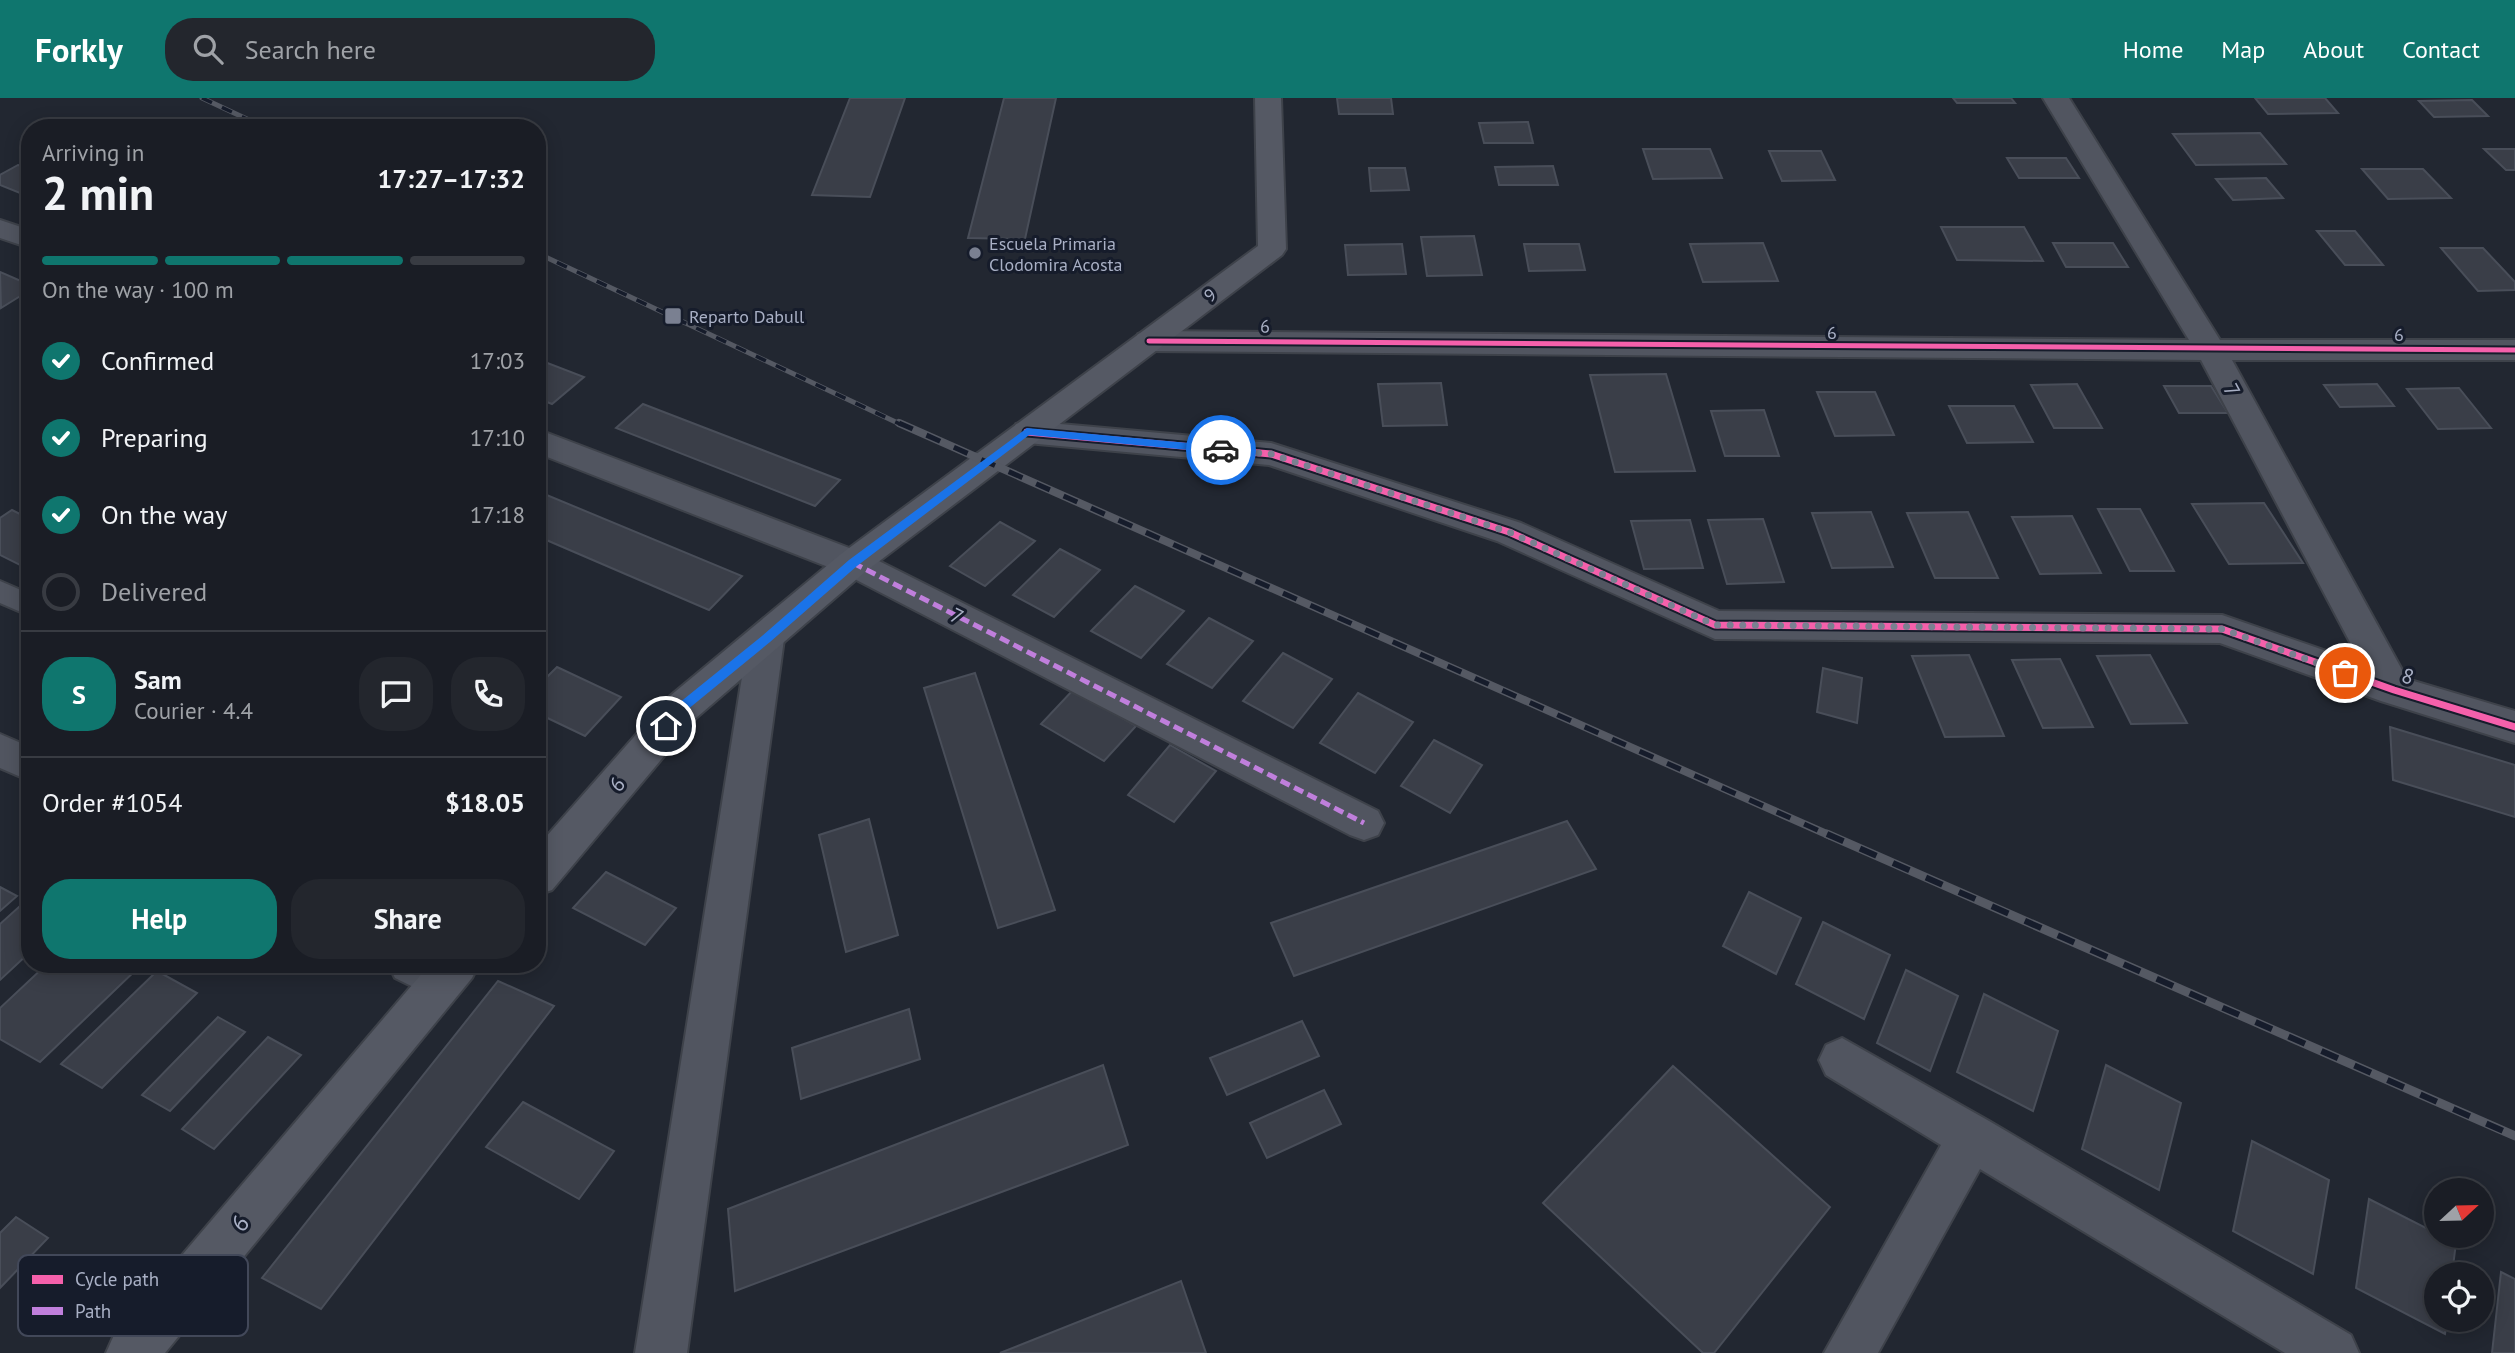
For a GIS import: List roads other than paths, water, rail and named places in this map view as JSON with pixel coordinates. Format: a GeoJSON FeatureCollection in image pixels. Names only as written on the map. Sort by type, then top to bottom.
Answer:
{"type":"FeatureCollection","features":[{"type":"Feature","properties":{"kind":"street","name":"9"},"geometry":{"type":"LineString","coordinates":[[1027,432],[1272,249],[1268,98]]}},
{"type":"Feature","properties":{"kind":"street","name":"7"},"geometry":{"type":"LineString","coordinates":[[2056,98],[2211,350],[2394,690]]}},
{"type":"Feature","properties":{"kind":"street"},"geometry":{"type":"LineString","coordinates":[[0,228],[21,236]]}},
{"type":"Feature","properties":{"kind":"street","name":"6"},"geometry":{"type":"LineString","coordinates":[[1149,341],[2211,350],[2515,349]]}},
{"type":"Feature","properties":{"kind":"street","name":"6"},"geometry":{"type":"LineString","coordinates":[[546,861],[683,707],[853,563],[1027,432]]}},
{"type":"Feature","properties":{"kind":"street","name":"8"},"geometry":{"type":"LineString","coordinates":[[1027,432],[1271,454],[1509,532],[1715,625],[2222,629],[2394,690],[2515,727]]}},
{"type":"Feature","properties":{"kind":"street","name":"7"},"geometry":{"type":"LineString","coordinates":[[546,444],[853,563],[1364,823]]}},
{"type":"Feature","properties":{"kind":"street"},"geometry":{"type":"LineString","coordinates":[[661,1353],[766,639]]}},
{"type":"Feature","properties":{"kind":"street"},"geometry":{"type":"LineString","coordinates":[[0,750],[21,760]]}},
{"type":"Feature","properties":{"kind":"street","name":"6"},"geometry":{"type":"LineString","coordinates":[[210,1255],[434,973]]}},
{"type":"Feature","properties":{"kind":"street"},"geometry":{"type":"LineString","coordinates":[[1842,1059],[2333,1353]]}},
{"type":"Feature","properties":{"kind":"street"},"geometry":{"type":"LineString","coordinates":[[1850,1353],[1972,1137]]}},
{"type":"Feature","properties":{"kind":"street","name":"6"},"geometry":{"type":"LineString","coordinates":[[132,1353],[145,1336]]}},
{"type":"Feature","properties":{"kind":"lane"},"geometry":{"type":"LineString","coordinates":[[0,592],[21,602]]}},
{"type":"Feature","properties":{"kind":"railway"},"geometry":{"type":"LineString","coordinates":[[202,98],[247,119]]}},
{"type":"Feature","properties":{"kind":"railway"},"geometry":{"type":"LineString","coordinates":[[546,257],[902,425]]}},
{"type":"Feature","properties":{"kind":"railway"},"geometry":{"type":"LineString","coordinates":[[899,423],[1831,836]]}},
{"type":"Feature","properties":{"kind":"railway"},"geometry":{"type":"LineString","coordinates":[[1827,834],[2515,1136]]}},
{"type":"Feature","properties":{"kind":"place","name":"Escuela Primaria Clodomira Acosta"},"geometry":{"type":"Point","coordinates":[975,253]}},
{"type":"Feature","properties":{"kind":"place","name":"Reparto Dabull"},"geometry":{"type":"Point","coordinates":[673,316]}}]}
